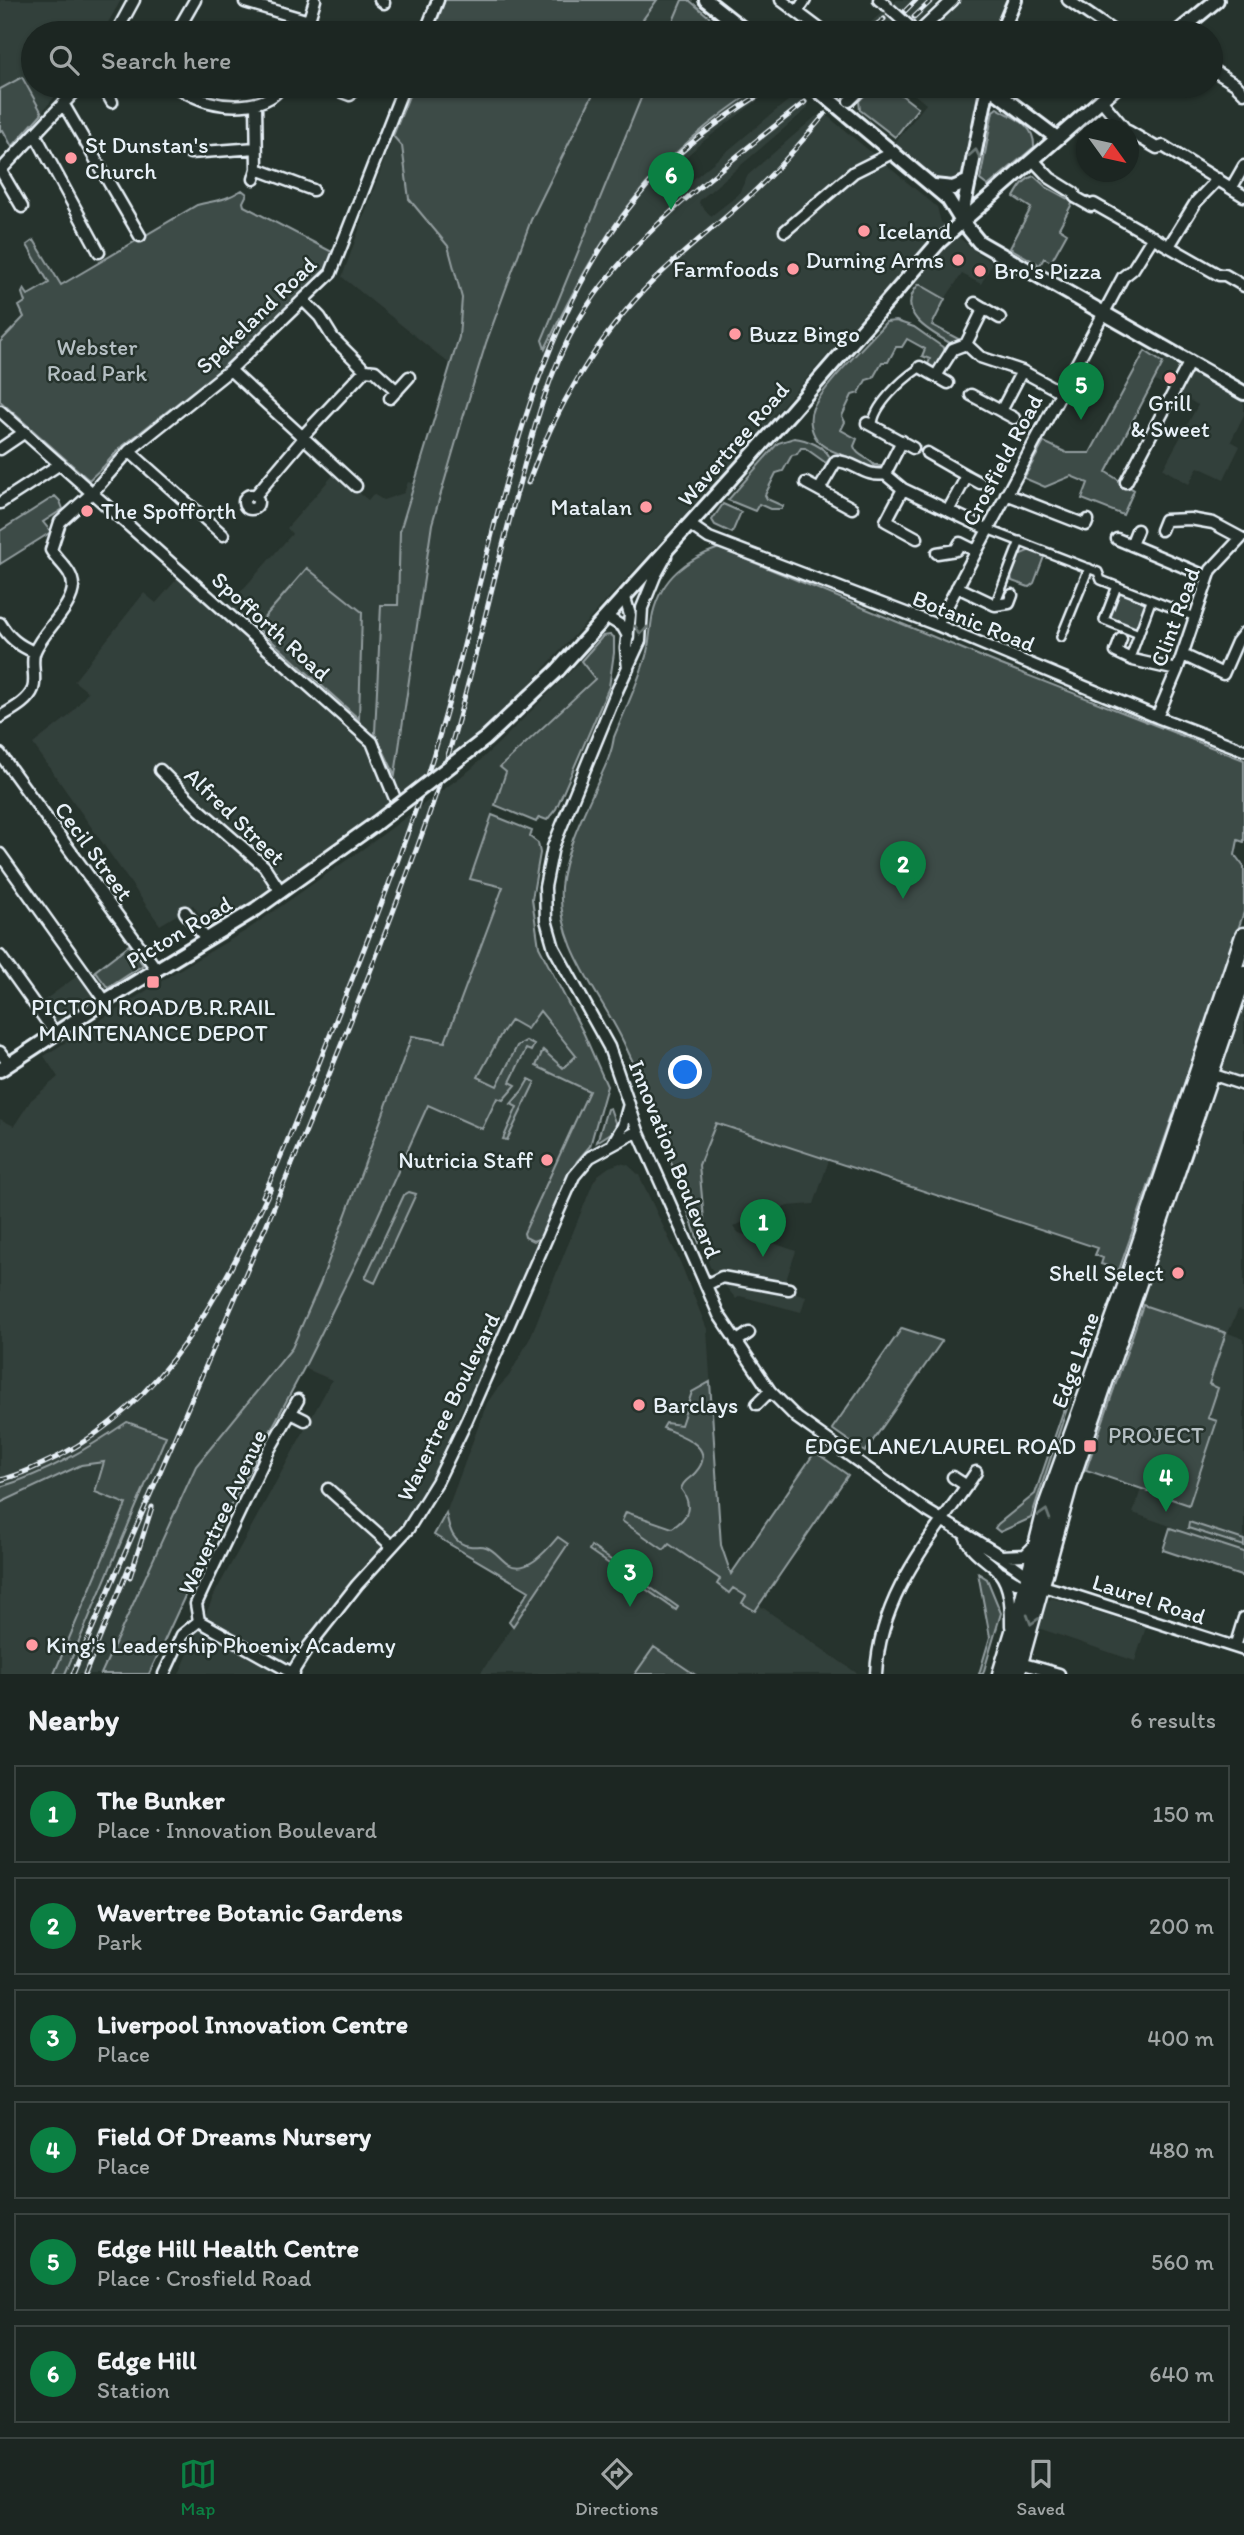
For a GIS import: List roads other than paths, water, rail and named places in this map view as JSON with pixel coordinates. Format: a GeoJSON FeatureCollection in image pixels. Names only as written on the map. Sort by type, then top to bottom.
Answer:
{"type":"FeatureCollection","features":[{"type":"Feature","properties":{"kind":"highway","name":"Edge Lane"},"geometry":{"type":"LineString","coordinates":[[1018,1669],[1033,1584],[1037,1542],[1047,1506],[1128,1281],[1244,936]]}},
{"type":"Feature","properties":{"kind":"highway","name":"Edge Lane"},"geometry":{"type":"LineString","coordinates":[[1001,1674],[1244,974]]}},
{"type":"Feature","properties":{"kind":"main road"},"geometry":{"type":"LineString","coordinates":[[706,0],[733,21]]}},
{"type":"Feature","properties":{"kind":"main road"},"geometry":{"type":"LineString","coordinates":[[1006,21],[1015,0]]}},
{"type":"Feature","properties":{"kind":"main road"},"geometry":{"type":"LineString","coordinates":[[1192,21],[1217,0]]}},
{"type":"Feature","properties":{"kind":"main road"},"geometry":{"type":"LineString","coordinates":[[828,98],[948,199],[979,242],[1244,393]]}},
{"type":"Feature","properties":{"kind":"main road"},"geometry":{"type":"LineString","coordinates":[[961,220],[986,98]]}},
{"type":"Feature","properties":{"kind":"main road"},"geometry":{"type":"LineString","coordinates":[[1004,98],[1057,138]]}},
{"type":"Feature","properties":{"kind":"main road","name":"Wavertree Road"},"geometry":{"type":"LineString","coordinates":[[375,824],[485,739],[558,670],[671,547],[930,251],[961,220],[1103,98]]}},
{"type":"Feature","properties":{"kind":"main road"},"geometry":{"type":"LineString","coordinates":[[934,186],[953,188],[970,181]]}},
{"type":"Feature","properties":{"kind":"main road","name":"Picton Road"},"geometry":{"type":"LineString","coordinates":[[4,1067],[281,892],[375,824]]}},
{"type":"Feature","properties":{"kind":"street"},"geometry":{"type":"LineString","coordinates":[[123,21],[134,0]]}},
{"type":"Feature","properties":{"kind":"street"},"geometry":{"type":"LineString","coordinates":[[183,21],[195,0]]}},
{"type":"Feature","properties":{"kind":"street"},"geometry":{"type":"LineString","coordinates":[[245,2],[309,21],[315,0]]}},
{"type":"Feature","properties":{"kind":"street"},"geometry":{"type":"LineString","coordinates":[[430,21],[438,0]]}},
{"type":"Feature","properties":{"kind":"street"},"geometry":{"type":"LineString","coordinates":[[781,0],[809,21]]}},
{"type":"Feature","properties":{"kind":"street"},"geometry":{"type":"LineString","coordinates":[[797,12],[805,0]]}},
{"type":"Feature","properties":{"kind":"street"},"geometry":{"type":"LineString","coordinates":[[928,21],[953,0]]}},
{"type":"Feature","properties":{"kind":"street"},"geometry":{"type":"LineString","coordinates":[[1068,0],[1099,21]]}},
{"type":"Feature","properties":{"kind":"street"},"geometry":{"type":"LineString","coordinates":[[886,5],[903,21]]}},
{"type":"Feature","properties":{"kind":"street"},"geometry":{"type":"LineString","coordinates":[[1223,76],[1244,93]]}},
{"type":"Feature","properties":{"kind":"street"},"geometry":{"type":"LineString","coordinates":[[22,207],[0,171],[69,98]]}},
{"type":"Feature","properties":{"kind":"street"},"geometry":{"type":"LineString","coordinates":[[110,98],[112,102]]}},
{"type":"Feature","properties":{"kind":"street"},"geometry":{"type":"LineString","coordinates":[[200,98],[211,103],[256,103],[271,98]]}},
{"type":"Feature","properties":{"kind":"street","name":"Spekeland Road"},"geometry":{"type":"LineString","coordinates":[[34,652],[71,596],[73,584],[68,570],[51,550],[60,522],[92,493],[129,451],[230,370],[331,273],[399,98]]}},
{"type":"Feature","properties":{"kind":"street"},"geometry":{"type":"LineString","coordinates":[[849,101],[852,98]]}},
{"type":"Feature","properties":{"kind":"street"},"geometry":{"type":"LineString","coordinates":[[1101,100],[1118,119]]}},
{"type":"Feature","properties":{"kind":"street"},"geometry":{"type":"LineString","coordinates":[[254,180],[257,169],[256,103]]}},
{"type":"Feature","properties":{"kind":"street"},"geometry":{"type":"LineString","coordinates":[[64,104],[140,236]]}},
{"type":"Feature","properties":{"kind":"street"},"geometry":{"type":"LineString","coordinates":[[35,134],[99,252]]}},
{"type":"Feature","properties":{"kind":"street"},"geometry":{"type":"LineString","coordinates":[[1139,137],[1157,148],[1163,146],[1244,196]]}},
{"type":"Feature","properties":{"kind":"street"},"geometry":{"type":"LineString","coordinates":[[190,153],[256,148]]}},
{"type":"Feature","properties":{"kind":"street"},"geometry":{"type":"LineString","coordinates":[[785,231],[854,172],[894,152]]}},
{"type":"Feature","properties":{"kind":"street"},"geometry":{"type":"LineString","coordinates":[[1033,160],[1050,178],[1091,206],[1094,204],[1219,275],[1225,275],[1244,286]]}},
{"type":"Feature","properties":{"kind":"street"},"geometry":{"type":"LineString","coordinates":[[1231,187],[1244,166]]}},
{"type":"Feature","properties":{"kind":"street"},"geometry":{"type":"LineString","coordinates":[[257,169],[313,190]]}},
{"type":"Feature","properties":{"kind":"street"},"geometry":{"type":"LineString","coordinates":[[1169,246],[1196,202],[1218,179]]}},
{"type":"Feature","properties":{"kind":"street","name":"Crosfield Road"},"geometry":{"type":"LineString","coordinates":[[937,625],[1123,277],[1133,269],[1153,237]]}},
{"type":"Feature","properties":{"kind":"street"},"geometry":{"type":"LineString","coordinates":[[303,300],[320,317],[333,338],[365,370],[374,371],[393,395],[408,377]]}},
{"type":"Feature","properties":{"kind":"street"},"geometry":{"type":"LineString","coordinates":[[966,344],[979,306],[1000,318]]}},
{"type":"Feature","properties":{"kind":"street"},"geometry":{"type":"LineString","coordinates":[[936,376],[955,348],[966,344]]}},
{"type":"Feature","properties":{"kind":"street"},"geometry":{"type":"LineString","coordinates":[[966,344],[980,357],[1022,370],[1061,391]]}},
{"type":"Feature","properties":{"kind":"street"},"geometry":{"type":"LineString","coordinates":[[1126,482],[1190,361]]}},
{"type":"Feature","properties":{"kind":"street"},"geometry":{"type":"LineString","coordinates":[[913,447],[870,425],[881,404],[920,367],[948,383]]}},
{"type":"Feature","properties":{"kind":"street"},"geometry":{"type":"LineString","coordinates":[[230,370],[356,486]]}},
{"type":"Feature","properties":{"kind":"street"},"geometry":{"type":"LineString","coordinates":[[255,496],[365,370]]}},
{"type":"Feature","properties":{"kind":"street"},"geometry":{"type":"LineString","coordinates":[[1001,411],[1022,370]]}},
{"type":"Feature","properties":{"kind":"street"},"geometry":{"type":"LineString","coordinates":[[971,395],[1014,418]]}},
{"type":"Feature","properties":{"kind":"street","name":"Spofforth Road"},"geometry":{"type":"LineString","coordinates":[[0,411],[372,742],[398,806]]}},
{"type":"Feature","properties":{"kind":"street"},"geometry":{"type":"LineString","coordinates":[[0,449],[24,432]]}},
{"type":"Feature","properties":{"kind":"street"},"geometry":{"type":"LineString","coordinates":[[885,474],[902,441]]}},
{"type":"Feature","properties":{"kind":"street"},"geometry":{"type":"LineString","coordinates":[[129,451],[223,535]]}},
{"type":"Feature","properties":{"kind":"street"},"geometry":{"type":"LineString","coordinates":[[927,453],[980,483]]}},
{"type":"Feature","properties":{"kind":"street"},"geometry":{"type":"LineString","coordinates":[[819,489],[836,461],[843,461],[872,475],[885,474],[904,489],[987,529],[1089,568],[1098,572],[1101,580],[1195,617]]}},
{"type":"Feature","properties":{"kind":"street"},"geometry":{"type":"LineString","coordinates":[[0,502],[60,464]]}},
{"type":"Feature","properties":{"kind":"street"},"geometry":{"type":"LineString","coordinates":[[948,509],[967,476]]}},
{"type":"Feature","properties":{"kind":"street"},"geometry":{"type":"LineString","coordinates":[[806,483],[852,508]]}},
{"type":"Feature","properties":{"kind":"street"},"geometry":{"type":"LineString","coordinates":[[886,521],[904,489]]}},
{"type":"Feature","properties":{"kind":"street"},"geometry":{"type":"LineString","coordinates":[[1006,494],[1086,525],[1088,520]]}},
{"type":"Feature","properties":{"kind":"street"},"geometry":{"type":"LineString","coordinates":[[874,515],[917,538]]}},
{"type":"Feature","properties":{"kind":"street"},"geometry":{"type":"LineString","coordinates":[[1161,530],[1165,520],[1190,519],[1219,525],[1242,538]]}},
{"type":"Feature","properties":{"kind":"street","name":"Botanic Road"},"geometry":{"type":"LineString","coordinates":[[690,525],[709,538],[937,625],[1157,717],[1244,750]]}},
{"type":"Feature","properties":{"kind":"street"},"geometry":{"type":"LineString","coordinates":[[1130,545],[1137,530]]}},
{"type":"Feature","properties":{"kind":"street","name":"Clint Road"},"geometry":{"type":"LineString","coordinates":[[1157,717],[1183,655],[1214,564],[1242,538]]}},
{"type":"Feature","properties":{"kind":"street"},"geometry":{"type":"LineString","coordinates":[[1117,539],[1208,577]]}},
{"type":"Feature","properties":{"kind":"street"},"geometry":{"type":"LineString","coordinates":[[995,605],[1020,541]]}},
{"type":"Feature","properties":{"kind":"street"},"geometry":{"type":"LineString","coordinates":[[937,553],[956,550],[960,543],[976,551]]}},
{"type":"Feature","properties":{"kind":"street","name":"Innovation Boulevard"},"geometry":{"type":"LineString","coordinates":[[671,547],[642,608],[640,641],[553,847],[545,887],[546,920],[554,948],[609,1047],[638,1131],[719,1315],[770,1391],[797,1418],[825,1439],[945,1517],[965,1535],[1001,1556],[1033,1584]]}},
{"type":"Feature","properties":{"kind":"street"},"geometry":{"type":"LineString","coordinates":[[1061,637],[1089,568]]}},
{"type":"Feature","properties":{"kind":"street"},"geometry":{"type":"LineString","coordinates":[[1117,586],[1104,620],[1139,634]]}},
{"type":"Feature","properties":{"kind":"street"},"geometry":{"type":"LineString","coordinates":[[957,587],[995,605],[1009,603],[1012,595]]}},
{"type":"Feature","properties":{"kind":"street"},"geometry":{"type":"LineString","coordinates":[[625,598],[635,600],[642,608]]}},
{"type":"Feature","properties":{"kind":"street","name":"Innovation Boulevard"},"geometry":{"type":"LineString","coordinates":[[625,598],[630,615],[626,648],[628,669]]}},
{"type":"Feature","properties":{"kind":"street"},"geometry":{"type":"LineString","coordinates":[[1130,658],[1152,601]]}},
{"type":"Feature","properties":{"kind":"street"},"geometry":{"type":"LineString","coordinates":[[607,617],[624,627],[628,636]]}},
{"type":"Feature","properties":{"kind":"street"},"geometry":{"type":"LineString","coordinates":[[0,623],[17,645],[34,652],[33,688],[26,699],[0,716]]}},
{"type":"Feature","properties":{"kind":"street"},"geometry":{"type":"LineString","coordinates":[[1183,655],[1223,674],[1237,642],[1244,633]]}},
{"type":"Feature","properties":{"kind":"street"},"geometry":{"type":"LineString","coordinates":[[1121,639],[1116,652],[1177,670]]}},
{"type":"Feature","properties":{"kind":"street","name":"Cecil Street"},"geometry":{"type":"LineString","coordinates":[[0,754],[157,970]]}},
{"type":"Feature","properties":{"kind":"street","name":"Alfred Street"},"geometry":{"type":"LineString","coordinates":[[160,770],[200,810],[264,866],[281,892]]}},
{"type":"Feature","properties":{"kind":"street"},"geometry":{"type":"LineString","coordinates":[[0,854],[105,1002]]}},
{"type":"Feature","properties":{"kind":"street"},"geometry":{"type":"LineString","coordinates":[[185,912],[207,940]]}},
{"type":"Feature","properties":{"kind":"street"},"geometry":{"type":"LineString","coordinates":[[0,956],[55,1033]]}},
{"type":"Feature","properties":{"kind":"street"},"geometry":{"type":"LineString","coordinates":[[0,1052],[4,1067]]}},
{"type":"Feature","properties":{"kind":"street"},"geometry":{"type":"LineString","coordinates":[[1211,1074],[1244,1085]]}},
{"type":"Feature","properties":{"kind":"street"},"geometry":{"type":"LineString","coordinates":[[612,1146],[623,1126],[629,1103]]}},
{"type":"Feature","properties":{"kind":"street","name":"Wavertree Boulevard"},"geometry":{"type":"LineString","coordinates":[[293,1673],[309,1646],[357,1584],[408,1529],[437,1482],[574,1176],[590,1157],[638,1131]]}},
{"type":"Feature","properties":{"kind":"street"},"geometry":{"type":"LineString","coordinates":[[706,1285],[722,1277],[789,1289]]}},
{"type":"Feature","properties":{"kind":"street"},"geometry":{"type":"LineString","coordinates":[[736,1342],[749,1333]]}},
{"type":"Feature","properties":{"kind":"street"},"geometry":{"type":"LineString","coordinates":[[757,1404],[770,1391]]}},
{"type":"Feature","properties":{"kind":"street","name":"Wavertree Avenue"},"geometry":{"type":"LineString","coordinates":[[164,1674],[182,1635],[199,1621],[196,1604],[204,1586],[270,1450],[298,1400]]}},
{"type":"Feature","properties":{"kind":"street"},"geometry":{"type":"LineString","coordinates":[[291,1413],[305,1420]]}},
{"type":"Feature","properties":{"kind":"street"},"geometry":{"type":"LineString","coordinates":[[876,1674],[881,1640],[894,1595],[914,1560],[976,1472]]}},
{"type":"Feature","properties":{"kind":"street"},"geometry":{"type":"LineString","coordinates":[[953,1477],[967,1486]]}},
{"type":"Feature","properties":{"kind":"street"},"geometry":{"type":"LineString","coordinates":[[328,1489],[392,1546]]}},
{"type":"Feature","properties":{"kind":"street"},"geometry":{"type":"LineString","coordinates":[[965,1535],[968,1545],[1000,1573],[1033,1584]]}},
{"type":"Feature","properties":{"kind":"street"},"geometry":{"type":"LineString","coordinates":[[1001,1556],[1025,1555],[1037,1542]]}},
{"type":"Feature","properties":{"kind":"street","name":"Edge Lane"},"geometry":{"type":"LineString","coordinates":[[1000,1573],[1009,1595],[1011,1643]]}},
{"type":"Feature","properties":{"kind":"street","name":"Laurel Road"},"geometry":{"type":"LineString","coordinates":[[1033,1584],[1239,1648]]}},
{"type":"Feature","properties":{"kind":"street"},"geometry":{"type":"LineString","coordinates":[[1239,1648],[1244,1618]]}},
{"type":"Feature","properties":{"kind":"street"},"geometry":{"type":"LineString","coordinates":[[199,1621],[293,1673]]}},
{"type":"Feature","properties":{"kind":"street"},"geometry":{"type":"LineString","coordinates":[[1018,1669],[1059,1674]]}},
{"type":"Feature","properties":{"kind":"railway"},"geometry":{"type":"LineString","coordinates":[[905,11],[916,0]]}},
{"type":"Feature","properties":{"kind":"railway"},"geometry":{"type":"LineString","coordinates":[[914,17],[932,0]]}},
{"type":"Feature","properties":{"kind":"railway"},"geometry":{"type":"LineString","coordinates":[[263,1196],[307,1092],[407,834],[438,740],[497,514],[546,360],[578,289],[618,223],[667,165],[717,123],[755,98]]}},
{"type":"Feature","properties":{"kind":"railway"},"geometry":{"type":"LineString","coordinates":[[73,1674],[300,1145],[386,931],[426,823],[465,696],[537,420],[558,360],[597,292],[622,261],[712,176],[805,102]]}},
{"type":"Feature","properties":{"kind":"railway"},"geometry":{"type":"LineString","coordinates":[[528,483],[565,401],[614,326],[664,270],[766,180],[825,114]]}},
{"type":"Feature","properties":{"kind":"railway"},"geometry":{"type":"LineString","coordinates":[[0,1480],[23,1473],[59,1456],[97,1433],[131,1405],[160,1374],[187,1340],[210,1304],[271,1188]]}},
{"type":"Feature","properties":{"kind":"railway"},"geometry":{"type":"LineString","coordinates":[[130,1577],[152,1507]]}},
{"type":"Feature","properties":{"kind":"railway"},"geometry":{"type":"LineString","coordinates":[[85,1674],[129,1567]]}},
{"type":"Feature","properties":{"kind":"place","name":"St Dunstan's Church"},"geometry":{"type":"Point","coordinates":[71,158]}},
{"type":"Feature","properties":{"kind":"place","name":"Edge Hill"},"geometry":{"type":"Point","coordinates":[671,210]}},
{"type":"Feature","properties":{"kind":"place","name":"Iceland"},"geometry":{"type":"Point","coordinates":[864,231]}},
{"type":"Feature","properties":{"kind":"place","name":"Durning Arms"},"geometry":{"type":"Point","coordinates":[958,260]}},
{"type":"Feature","properties":{"kind":"place","name":"Farmfoods"},"geometry":{"type":"Point","coordinates":[793,269]}},
{"type":"Feature","properties":{"kind":"place","name":"Bro's Pizza"},"geometry":{"type":"Point","coordinates":[980,271]}},
{"type":"Feature","properties":{"kind":"place","name":"Buzz Bingo"},"geometry":{"type":"Point","coordinates":[735,334]}},
{"type":"Feature","properties":{"kind":"place","name":"Grill & Sweet"},"geometry":{"type":"Point","coordinates":[1170,378]}},
{"type":"Feature","properties":{"kind":"place","name":"Edge Hill Health Centre"},"geometry":{"type":"Point","coordinates":[1081,420]}},
{"type":"Feature","properties":{"kind":"place","name":"Matalan"},"geometry":{"type":"Point","coordinates":[646,507]}},
{"type":"Feature","properties":{"kind":"place","name":"The Spofforth"},"geometry":{"type":"Point","coordinates":[87,511]}},
{"type":"Feature","properties":{"kind":"place","name":"Wavertree Botanic Gardens"},"geometry":{"type":"Point","coordinates":[903,899]}},
{"type":"Feature","properties":{"kind":"place","name":"PICTON ROAD/B.R.RAIL MAINTENANCE DEPOT"},"geometry":{"type":"Point","coordinates":[153,982]}},
{"type":"Feature","properties":{"kind":"place","name":"Nutricia Staff"},"geometry":{"type":"Point","coordinates":[547,1160]}},
{"type":"Feature","properties":{"kind":"place","name":"The Bunker"},"geometry":{"type":"Point","coordinates":[763,1257]}},
{"type":"Feature","properties":{"kind":"place","name":"Shell Select"},"geometry":{"type":"Point","coordinates":[1178,1273]}},
{"type":"Feature","properties":{"kind":"place","name":"Barclays"},"geometry":{"type":"Point","coordinates":[639,1405]}},
{"type":"Feature","properties":{"kind":"place","name":"EDGE LANE/LAUREL ROAD"},"geometry":{"type":"Point","coordinates":[1090,1446]}},
{"type":"Feature","properties":{"kind":"place","name":"Field Of Dreams Nursery"},"geometry":{"type":"Point","coordinates":[1166,1512]}},
{"type":"Feature","properties":{"kind":"place","name":"Liverpool Innovation Centre"},"geometry":{"type":"Point","coordinates":[630,1607]}},
{"type":"Feature","properties":{"kind":"place","name":"King's Leadership Phoenix Academy"},"geometry":{"type":"Point","coordinates":[32,1645]}},
{"type":"Feature","properties":{"kind":"park label","name":"Webster Road Park"},"geometry":{"type":"Point","coordinates":[97,360]}},
{"type":"Feature","properties":{"kind":"park label","name":"PROJECT"},"geometry":{"type":"Point","coordinates":[1156,1435]}}]}
